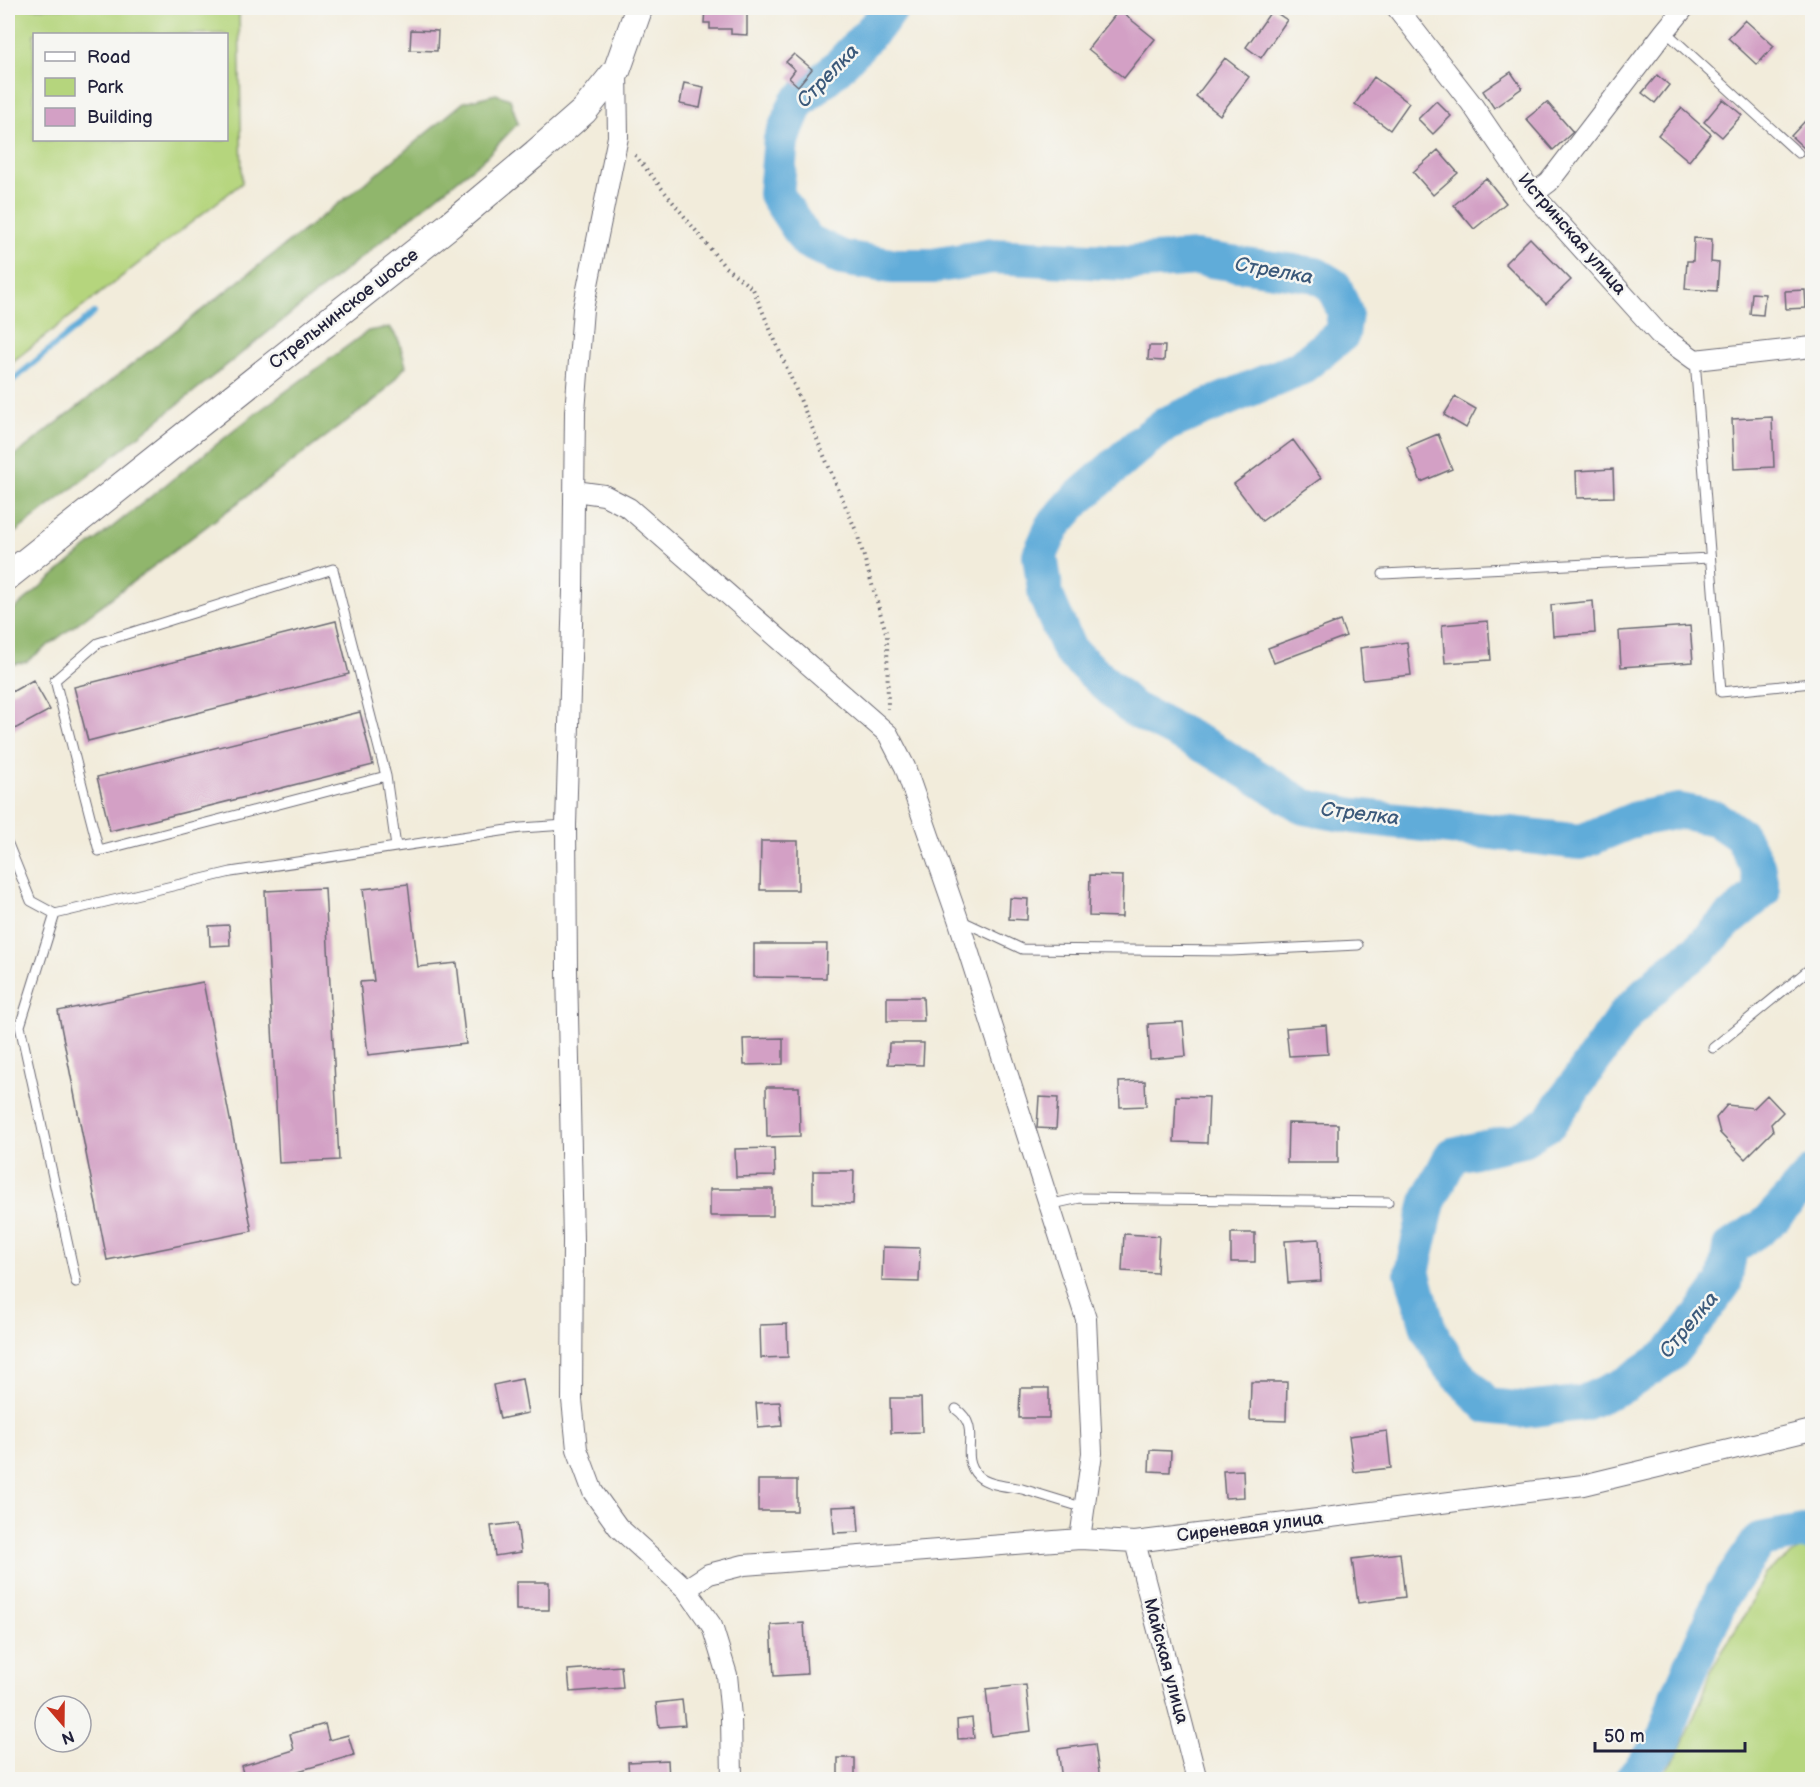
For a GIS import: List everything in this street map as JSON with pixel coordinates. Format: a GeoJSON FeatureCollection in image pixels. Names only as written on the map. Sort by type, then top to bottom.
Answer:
{"type":"FeatureCollection","features":[{"type":"Feature","properties":{"kind":"main road","name":"Стрельнинское шоссе"},"geometry":{"type":"LineString","coordinates":[[8,576],[475,204],[584,111],[617,70],[639,8]]}},
{"type":"Feature","properties":{"kind":"street","name":"Истринская улица"},"geometry":{"type":"LineString","coordinates":[[1397,8],[1471,103],[1533,194],[1659,334],[1695,360]]}},
{"type":"Feature","properties":{"kind":"street"},"geometry":{"type":"LineString","coordinates":[[1533,194],[1549,182],[1684,8]]}},
{"type":"Feature","properties":{"kind":"street"},"geometry":{"type":"LineString","coordinates":[[617,70],[618,137],[583,309],[575,412],[573,591],[566,825],[573,1240],[572,1400],[576,1449],[593,1492],[618,1527],[686,1589],[712,1626],[727,1675],[731,1717],[732,1779]]}},
{"type":"Feature","properties":{"kind":"street"},"geometry":{"type":"LineString","coordinates":[[1695,360],[1812,347]]}},
{"type":"Feature","properties":{"kind":"street"},"geometry":{"type":"LineString","coordinates":[[574,491],[604,495],[629,508],[888,734],[905,767],[958,919],[1086,1319],[1092,1453],[1080,1539]]}},
{"type":"Feature","properties":{"kind":"street","name":"Сиреневая улица"},"geometry":{"type":"LineString","coordinates":[[686,1589],[709,1574],[744,1565],[1080,1539],[1135,1542],[1582,1485],[1812,1430]]}},
{"type":"Feature","properties":{"kind":"street","name":"Майская улица"},"geometry":{"type":"LineString","coordinates":[[1135,1542],[1197,1779]]}},
{"type":"Feature","properties":{"kind":"lane"},"geometry":{"type":"LineString","coordinates":[[1665,31],[1798,153]]}},
{"type":"Feature","properties":{"kind":"lane"},"geometry":{"type":"LineString","coordinates":[[1695,360],[1721,692],[1812,683]]}},
{"type":"Feature","properties":{"kind":"lane"},"geometry":{"type":"LineString","coordinates":[[1383,574],[1710,558]]}},
{"type":"Feature","properties":{"kind":"lane"},"geometry":{"type":"LineString","coordinates":[[386,776],[99,851],[55,680],[98,643],[333,569],[386,776],[396,847]]}},
{"type":"Feature","properties":{"kind":"lane"},"geometry":{"type":"LineString","coordinates":[[8,843],[31,902],[55,914],[231,872],[521,828],[566,825]]}},
{"type":"Feature","properties":{"kind":"lane"},"geometry":{"type":"LineString","coordinates":[[55,914],[20,1026],[76,1282]]}},
{"type":"Feature","properties":{"kind":"lane"},"geometry":{"type":"LineString","coordinates":[[958,919],[1022,949],[1231,951],[1358,945]]}},
{"type":"Feature","properties":{"kind":"lane"},"geometry":{"type":"LineString","coordinates":[[1713,1048],[1812,967]]}},
{"type":"Feature","properties":{"kind":"lane"},"geometry":{"type":"LineString","coordinates":[[1048,1204],[1080,1198],[1388,1202]]}},
{"type":"Feature","properties":{"kind":"lane"},"geometry":{"type":"LineString","coordinates":[[956,1409],[966,1416],[970,1426],[969,1459],[978,1475],[989,1482],[1085,1508]]}},
{"type":"Feature","properties":{"kind":"path"},"geometry":{"type":"LineString","coordinates":[[618,137],[642,162],[725,267],[753,289],[860,545],[887,636],[888,734]]}},
{"type":"Feature","properties":{"kind":"green space"},"geometry":{"type":"Polygon","coordinates":[[[8,8],[239,8],[242,183],[8,365],[8,8]]]}},
{"type":"Feature","properties":{"kind":"green space"},"geometry":{"type":"Polygon","coordinates":[[[496,94],[510,99],[518,123],[485,158],[8,538],[8,461],[384,168],[464,102],[496,94]]]}},
{"type":"Feature","properties":{"kind":"green space"},"geometry":{"type":"Polygon","coordinates":[[[390,327],[399,341],[406,366],[380,396],[26,662],[8,665],[8,615],[11,612],[86,548],[251,417],[368,331],[390,327]]]}},
{"type":"Feature","properties":{"kind":"green space"},"geometry":{"type":"Polygon","coordinates":[[[1802,1548],[1812,1553],[1812,1779],[1659,1779],[1678,1753],[1702,1698],[1712,1668],[1745,1615],[1765,1573],[1802,1548]]]}},
{"type":"Feature","properties":{"kind":"building"},"geometry":{"type":"Polygon","coordinates":[[[705,8],[747,8],[747,35],[731,34],[731,29],[710,29],[710,23],[704,23],[705,8]]]}},
{"type":"Feature","properties":{"kind":"building"},"geometry":{"type":"Polygon","coordinates":[[[1119,10],[1155,39],[1124,78],[1088,49],[1119,10]]]}},
{"type":"Feature","properties":{"kind":"building"},"geometry":{"type":"Polygon","coordinates":[[[1272,10],[1287,20],[1261,58],[1246,47],[1272,10]]]}},
{"type":"Feature","properties":{"kind":"building"},"geometry":{"type":"Polygon","coordinates":[[[1745,20],[1774,46],[1757,65],[1728,38],[1745,20]]]}},
{"type":"Feature","properties":{"kind":"building"},"geometry":{"type":"Polygon","coordinates":[[[411,30],[438,31],[437,51],[410,50],[411,30]]]}},
{"type":"Feature","properties":{"kind":"building"},"geometry":{"type":"Polygon","coordinates":[[[794,54],[812,69],[798,86],[789,78],[795,70],[786,62],[794,54]]]}},
{"type":"Feature","properties":{"kind":"building"},"geometry":{"type":"Polygon","coordinates":[[[1225,58],[1249,77],[1220,115],[1196,96],[1225,58]]]}},
{"type":"Feature","properties":{"kind":"building"},"geometry":{"type":"Polygon","coordinates":[[[1511,72],[1522,88],[1494,108],[1483,91],[1511,72]]]}},
{"type":"Feature","properties":{"kind":"building"},"geometry":{"type":"Polygon","coordinates":[[[1657,75],[1669,85],[1655,103],[1642,93],[1657,75]]]}},
{"type":"Feature","properties":{"kind":"building"},"geometry":{"type":"Polygon","coordinates":[[[1374,77],[1409,103],[1390,130],[1355,104],[1374,77]]]}},
{"type":"Feature","properties":{"kind":"building"},"geometry":{"type":"Polygon","coordinates":[[[684,83],[704,87],[700,108],[680,104],[684,83]]]}},
{"type":"Feature","properties":{"kind":"building"},"geometry":{"type":"Polygon","coordinates":[[[1723,99],[1742,115],[1722,137],[1704,122],[1723,99]]]}},
{"type":"Feature","properties":{"kind":"building"},"geometry":{"type":"Polygon","coordinates":[[[1436,101],[1451,116],[1433,134],[1418,119],[1436,101]]]}},
{"type":"Feature","properties":{"kind":"building"},"geometry":{"type":"Polygon","coordinates":[[[1547,102],[1573,132],[1553,150],[1526,119],[1547,102]]]}},
{"type":"Feature","properties":{"kind":"building"},"geometry":{"type":"Polygon","coordinates":[[[1681,108],[1711,134],[1689,161],[1658,135],[1681,108]]]}},
{"type":"Feature","properties":{"kind":"building"},"geometry":{"type":"Polygon","coordinates":[[[1805,121],[1812,128],[1812,141],[1805,149],[1791,136],[1805,121]]]}},
{"type":"Feature","properties":{"kind":"building"},"geometry":{"type":"Polygon","coordinates":[[[1438,150],[1458,173],[1433,195],[1413,172],[1438,150]]]}},
{"type":"Feature","properties":{"kind":"building"},"geometry":{"type":"Polygon","coordinates":[[[1486,178],[1506,203],[1474,229],[1454,205],[1486,178]]]}},
{"type":"Feature","properties":{"kind":"building"},"geometry":{"type":"Polygon","coordinates":[[[1530,238],[1571,280],[1546,304],[1505,263],[1530,238]]]}},
{"type":"Feature","properties":{"kind":"building"},"geometry":{"type":"Polygon","coordinates":[[[1694,238],[1712,239],[1711,262],[1719,263],[1717,291],[1685,289],[1687,261],[1693,261],[1694,238]]]}},
{"type":"Feature","properties":{"kind":"building"},"geometry":{"type":"Polygon","coordinates":[[[1805,290],[1806,308],[1786,309],[1785,291],[1805,290]]]}},
{"type":"Feature","properties":{"kind":"building"},"geometry":{"type":"Polygon","coordinates":[[[1752,293],[1765,294],[1763,315],[1750,314],[1752,293]]]}},
{"type":"Feature","properties":{"kind":"building"},"geometry":{"type":"Polygon","coordinates":[[[1149,346],[1165,346],[1164,361],[1148,360],[1149,346]]]}},
{"type":"Feature","properties":{"kind":"building"},"geometry":{"type":"Polygon","coordinates":[[[1455,397],[1476,409],[1466,428],[1444,415],[1455,397]]]}},
{"type":"Feature","properties":{"kind":"building"},"geometry":{"type":"Polygon","coordinates":[[[1772,417],[1774,467],[1734,469],[1732,419],[1772,417]]]}},
{"type":"Feature","properties":{"kind":"building"},"geometry":{"type":"Polygon","coordinates":[[[1438,434],[1452,469],[1421,482],[1407,447],[1438,434]]]}},
{"type":"Feature","properties":{"kind":"building"},"geometry":{"type":"Polygon","coordinates":[[[1293,440],[1321,478],[1262,521],[1234,484],[1293,440]]]}},
{"type":"Feature","properties":{"kind":"building"},"geometry":{"type":"Polygon","coordinates":[[[1613,469],[1614,497],[1577,498],[1576,471],[1613,469]]]}},
{"type":"Feature","properties":{"kind":"building"},"geometry":{"type":"Polygon","coordinates":[[[1593,601],[1595,633],[1553,636],[1551,605],[1593,601]]]}},
{"type":"Feature","properties":{"kind":"building"},"geometry":{"type":"Polygon","coordinates":[[[336,621],[349,674],[88,741],[74,687],[336,621]]]}},
{"type":"Feature","properties":{"kind":"building"},"geometry":{"type":"Polygon","coordinates":[[[1340,621],[1346,636],[1274,663],[1268,648],[1340,621]]]}},
{"type":"Feature","properties":{"kind":"building"},"geometry":{"type":"Polygon","coordinates":[[[1488,621],[1491,660],[1445,663],[1442,625],[1488,621]]]}},
{"type":"Feature","properties":{"kind":"building"},"geometry":{"type":"Polygon","coordinates":[[[1690,626],[1693,662],[1621,667],[1619,631],[1690,626]]]}},
{"type":"Feature","properties":{"kind":"building"},"geometry":{"type":"Polygon","coordinates":[[[1407,642],[1411,675],[1363,680],[1360,648],[1407,642]]]}},
{"type":"Feature","properties":{"kind":"building"},"geometry":{"type":"Polygon","coordinates":[[[33,680],[50,710],[11,731],[8,725],[8,694],[33,680]]]}},
{"type":"Feature","properties":{"kind":"building"},"geometry":{"type":"Polygon","coordinates":[[[360,712],[373,765],[110,831],[97,777],[360,712]]]}},
{"type":"Feature","properties":{"kind":"building"},"geometry":{"type":"Polygon","coordinates":[[[761,841],[798,841],[798,890],[760,890],[761,841]]]}},
{"type":"Feature","properties":{"kind":"building"},"geometry":{"type":"Polygon","coordinates":[[[1090,875],[1123,876],[1122,917],[1089,916],[1090,875]]]}},
{"type":"Feature","properties":{"kind":"building"},"geometry":{"type":"Polygon","coordinates":[[[408,884],[418,967],[457,963],[466,1044],[368,1055],[360,982],[374,981],[363,889],[408,884]]]}},
{"type":"Feature","properties":{"kind":"building"},"geometry":{"type":"Polygon","coordinates":[[[325,888],[339,1160],[279,1163],[265,891],[325,888]]]}},
{"type":"Feature","properties":{"kind":"building"},"geometry":{"type":"Polygon","coordinates":[[[1010,898],[1028,899],[1027,920],[1009,919],[1010,898]]]}},
{"type":"Feature","properties":{"kind":"building"},"geometry":{"type":"Polygon","coordinates":[[[229,925],[230,945],[210,946],[209,926],[229,925]]]}},
{"type":"Feature","properties":{"kind":"building"},"geometry":{"type":"Polygon","coordinates":[[[754,944],[827,944],[826,978],[754,977],[754,944]]]}},
{"type":"Feature","properties":{"kind":"building"},"geometry":{"type":"Polygon","coordinates":[[[203,982],[252,1231],[107,1260],[58,1011],[203,982]]]}},
{"type":"Feature","properties":{"kind":"building"},"geometry":{"type":"Polygon","coordinates":[[[887,997],[923,997],[924,1021],[887,1021],[887,997]]]}},
{"type":"Feature","properties":{"kind":"building"},"geometry":{"type":"Polygon","coordinates":[[[1183,1022],[1186,1056],[1150,1059],[1148,1024],[1183,1022]]]}},
{"type":"Feature","properties":{"kind":"building"},"geometry":{"type":"Polygon","coordinates":[[[1326,1025],[1328,1054],[1289,1056],[1286,1028],[1326,1025]]]}},
{"type":"Feature","properties":{"kind":"building"},"geometry":{"type":"Polygon","coordinates":[[[783,1038],[783,1064],[744,1065],[743,1039],[783,1038]]]}},
{"type":"Feature","properties":{"kind":"building"},"geometry":{"type":"Polygon","coordinates":[[[889,1043],[924,1043],[923,1065],[888,1064],[889,1043]]]}},
{"type":"Feature","properties":{"kind":"building"},"geometry":{"type":"Polygon","coordinates":[[[1145,1081],[1146,1106],[1120,1107],[1119,1082],[1145,1081]]]}},
{"type":"Feature","properties":{"kind":"building"},"geometry":{"type":"Polygon","coordinates":[[[766,1087],[799,1087],[800,1136],[767,1137],[766,1087]]]}},
{"type":"Feature","properties":{"kind":"building"},"geometry":{"type":"Polygon","coordinates":[[[1767,1095],[1783,1112],[1771,1124],[1773,1131],[1745,1159],[1720,1133],[1716,1118],[1727,1105],[1754,1108],[1767,1095]]]}},
{"type":"Feature","properties":{"kind":"building"},"geometry":{"type":"Polygon","coordinates":[[[1176,1096],[1209,1097],[1207,1143],[1174,1142],[1176,1096]]]}},
{"type":"Feature","properties":{"kind":"building"},"geometry":{"type":"Polygon","coordinates":[[[1039,1097],[1058,1098],[1056,1129],[1037,1128],[1039,1097]]]}},
{"type":"Feature","properties":{"kind":"building"},"geometry":{"type":"Polygon","coordinates":[[[1288,1123],[1338,1124],[1338,1163],[1287,1163],[1288,1123]]]}},
{"type":"Feature","properties":{"kind":"building"},"geometry":{"type":"Polygon","coordinates":[[[774,1148],[775,1176],[736,1177],[735,1149],[774,1148]]]}},
{"type":"Feature","properties":{"kind":"building"},"geometry":{"type":"Polygon","coordinates":[[[813,1171],[854,1171],[853,1204],[813,1203],[813,1171]]]}},
{"type":"Feature","properties":{"kind":"building"},"geometry":{"type":"Polygon","coordinates":[[[710,1189],[773,1189],[773,1216],[710,1216],[710,1189]]]}},
{"type":"Feature","properties":{"kind":"building"},"geometry":{"type":"Polygon","coordinates":[[[1231,1233],[1255,1233],[1255,1262],[1231,1262],[1231,1233]]]}},
{"type":"Feature","properties":{"kind":"building"},"geometry":{"type":"Polygon","coordinates":[[[1124,1234],[1159,1236],[1157,1273],[1122,1271],[1124,1234]]]}},
{"type":"Feature","properties":{"kind":"building"},"geometry":{"type":"Polygon","coordinates":[[[1319,1239],[1321,1281],[1288,1283],[1285,1241],[1319,1239]]]}},
{"type":"Feature","properties":{"kind":"building"},"geometry":{"type":"Polygon","coordinates":[[[883,1247],[920,1248],[919,1282],[882,1281],[883,1247]]]}},
{"type":"Feature","properties":{"kind":"building"},"geometry":{"type":"Polygon","coordinates":[[[787,1324],[788,1357],[761,1358],[760,1325],[787,1324]]]}},
{"type":"Feature","properties":{"kind":"building"},"geometry":{"type":"Polygon","coordinates":[[[522,1379],[528,1413],[500,1419],[493,1385],[522,1379]]]}},
{"type":"Feature","properties":{"kind":"building"},"geometry":{"type":"Polygon","coordinates":[[[1251,1382],[1287,1382],[1286,1421],[1250,1420],[1251,1382]]]}},
{"type":"Feature","properties":{"kind":"building"},"geometry":{"type":"Polygon","coordinates":[[[1020,1388],[1049,1388],[1049,1418],[1019,1418],[1020,1388]]]}},
{"type":"Feature","properties":{"kind":"building"},"geometry":{"type":"Polygon","coordinates":[[[890,1398],[921,1398],[922,1432],[891,1433],[890,1398]]]}},
{"type":"Feature","properties":{"kind":"building"},"geometry":{"type":"Polygon","coordinates":[[[780,1402],[782,1426],[758,1428],[756,1403],[780,1402]]]}},
{"type":"Feature","properties":{"kind":"building"},"geometry":{"type":"Polygon","coordinates":[[[1387,1431],[1391,1468],[1354,1472],[1349,1436],[1387,1431]]]}},
{"type":"Feature","properties":{"kind":"building"},"geometry":{"type":"Polygon","coordinates":[[[1150,1450],[1171,1451],[1170,1472],[1149,1471],[1150,1450]]]}},
{"type":"Feature","properties":{"kind":"building"},"geometry":{"type":"Polygon","coordinates":[[[1243,1470],[1244,1497],[1225,1498],[1223,1471],[1243,1470]]]}},
{"type":"Feature","properties":{"kind":"building"},"geometry":{"type":"Polygon","coordinates":[[[758,1480],[797,1480],[797,1511],[758,1511],[758,1480]]]}},
{"type":"Feature","properties":{"kind":"building"},"geometry":{"type":"Polygon","coordinates":[[[857,1506],[859,1532],[834,1533],[832,1507],[857,1506]]]}},
{"type":"Feature","properties":{"kind":"building"},"geometry":{"type":"Polygon","coordinates":[[[517,1523],[521,1552],[495,1556],[491,1526],[517,1523]]]}},
{"type":"Feature","properties":{"kind":"building"},"geometry":{"type":"Polygon","coordinates":[[[1400,1553],[1405,1597],[1358,1603],[1352,1559],[1400,1553]]]}},
{"type":"Feature","properties":{"kind":"building"},"geometry":{"type":"Polygon","coordinates":[[[516,1582],[549,1582],[549,1610],[516,1610],[516,1582]]]}},
{"type":"Feature","properties":{"kind":"building"},"geometry":{"type":"Polygon","coordinates":[[[804,1623],[807,1674],[774,1676],[771,1625],[804,1623]]]}},
{"type":"Feature","properties":{"kind":"building"},"geometry":{"type":"Polygon","coordinates":[[[621,1666],[623,1688],[570,1692],[568,1670],[621,1666]]]}},
{"type":"Feature","properties":{"kind":"building"},"geometry":{"type":"Polygon","coordinates":[[[1026,1685],[1031,1731],[991,1736],[986,1689],[1026,1685]]]}},
{"type":"Feature","properties":{"kind":"building"},"geometry":{"type":"Polygon","coordinates":[[[682,1700],[685,1725],[659,1727],[656,1703],[682,1700]]]}},
{"type":"Feature","properties":{"kind":"building"},"geometry":{"type":"Polygon","coordinates":[[[972,1718],[974,1738],[958,1739],[957,1720],[972,1718]]]}},
{"type":"Feature","properties":{"kind":"building"},"geometry":{"type":"Polygon","coordinates":[[[325,1724],[329,1740],[348,1735],[354,1755],[267,1780],[245,1780],[241,1766],[294,1750],[290,1734],[325,1724]]]}},
{"type":"Feature","properties":{"kind":"building"},"geometry":{"type":"Polygon","coordinates":[[[1095,1744],[1100,1780],[1062,1780],[1058,1749],[1095,1744]]]}},
{"type":"Feature","properties":{"kind":"building"},"geometry":{"type":"Polygon","coordinates":[[[838,1758],[855,1758],[855,1776],[838,1776],[838,1758]]]}},
{"type":"Feature","properties":{"kind":"building"},"geometry":{"type":"Polygon","coordinates":[[[668,1760],[669,1780],[629,1780],[628,1762],[668,1760]]]}},
{"type":"Feature","properties":{"kind":"waterway","name":"Стрелка"},"geometry":{"type":"LineString","coordinates":[[891,8],[839,66],[796,104],[781,140],[776,194],[807,241],[842,258],[892,266],[933,266],[992,256],[1129,263],[1196,258],[1316,275],[1334,286],[1345,313],[1342,334],[1300,368],[1166,424],[1076,500],[1053,526],[1040,555],[1046,596],[1069,650],[1133,709],[1213,750],[1305,807],[1354,816],[1581,842],[1636,819],[1679,811],[1715,818],[1741,836],[1757,865],[1762,892],[1727,921],[1699,950],[1665,976],[1626,1014],[1549,1123],[1519,1141],[1452,1155],[1428,1202],[1412,1272],[1429,1330],[1449,1365],[1488,1406],[1525,1410],[1583,1403],[1626,1384],[1669,1355],[1724,1283],[1730,1248],[1769,1222],[1812,1174]]}},
{"type":"Feature","properties":{"kind":"waterway"},"geometry":{"type":"LineString","coordinates":[[8,384],[94,313]]}},
{"type":"Feature","properties":{"kind":"waterway","name":"Стрелка"},"geometry":{"type":"LineString","coordinates":[[1631,1780],[1663,1743],[1678,1697],[1723,1594],[1760,1540],[1804,1532],[1812,1534]]}}]}
